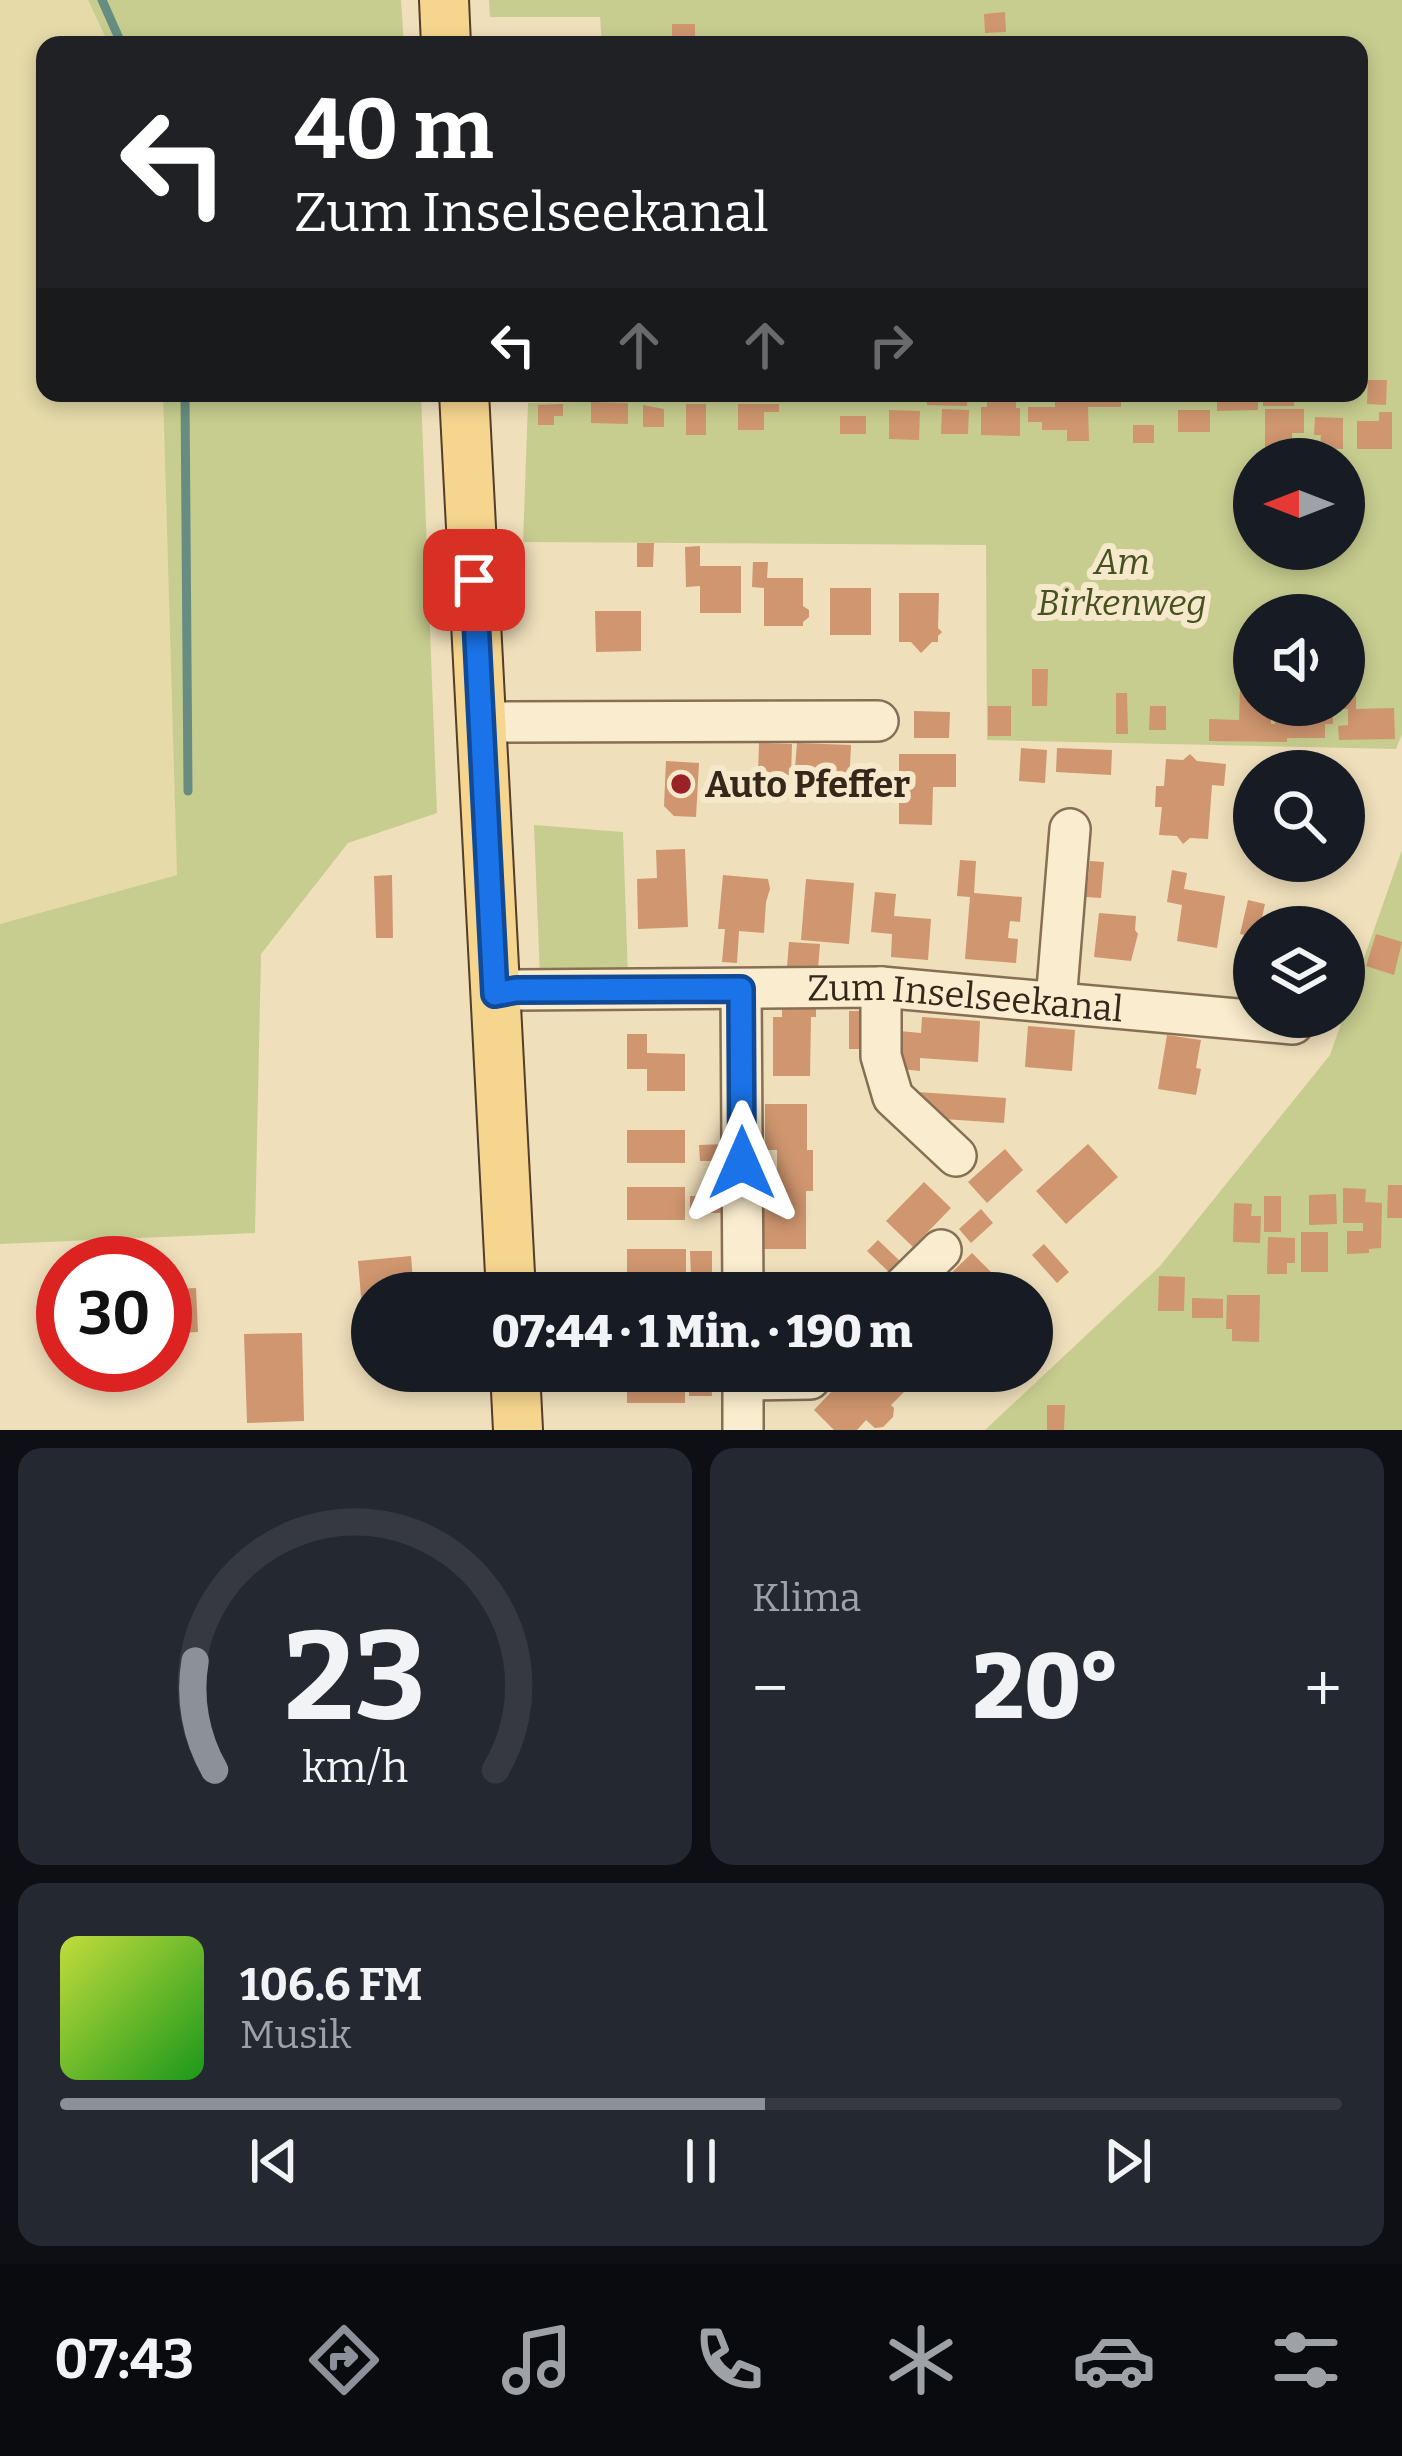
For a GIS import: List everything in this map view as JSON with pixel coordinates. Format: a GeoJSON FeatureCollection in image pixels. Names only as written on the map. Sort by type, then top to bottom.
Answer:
{"type":"FeatureCollection","features":[{"type":"Feature","properties":{"kind":"main road"},"geometry":{"type":"LineString","coordinates":[[444,0],[446,36]]}},
{"type":"Feature","properties":{"kind":"main road"},"geometry":{"type":"LineString","coordinates":[[464,402],[510,1272]]}},
{"type":"Feature","properties":{"kind":"main road"},"geometry":{"type":"LineString","coordinates":[[516,1392],[518,1430]]}},
{"type":"Feature","properties":{"kind":"street"},"geometry":{"type":"LineString","coordinates":[[481,722],[878,721]]}},
{"type":"Feature","properties":{"kind":"street"},"geometry":{"type":"LineString","coordinates":[[1056,1002],[1070,830]]}},
{"type":"Feature","properties":{"kind":"street"},"geometry":{"type":"LineString","coordinates":[[881,987],[881,1056],[893,1097],[956,1156]]}},
{"type":"Feature","properties":{"kind":"street","name":"Zum Inselseekanal"},"geometry":{"type":"LineString","coordinates":[[495,994],[516,990],[881,987],[1233,1018]]}},
{"type":"Feature","properties":{"kind":"street"},"geometry":{"type":"LineString","coordinates":[[741,989],[742,1272]]}},
{"type":"Feature","properties":{"kind":"street"},"geometry":{"type":"LineString","coordinates":[[918,1272],[941,1250]]}},
{"type":"Feature","properties":{"kind":"street"},"geometry":{"type":"LineString","coordinates":[[743,1392],[743,1430]]}},
{"type":"Feature","properties":{"kind":"shaded area"},"geometry":{"type":"Polygon","coordinates":[[[0,0],[88,0],[105,36],[36,36],[36,402],[163,402],[177,875],[0,924],[0,0]]]}},
{"type":"Feature","properties":{"kind":"green space"},"geometry":{"type":"Polygon","coordinates":[[[88,0],[401,0],[403,36],[105,36],[88,0]]]}},
{"type":"Feature","properties":{"kind":"green space","name":"Am Birkenweg"},"geometry":{"type":"Polygon","coordinates":[[[489,0],[1402,0],[1402,734],[1396,749],[987,740],[986,545],[523,542],[528,403],[1368,402],[1368,36],[601,36],[600,17],[490,17],[489,0]]]}},
{"type":"Feature","properties":{"kind":"green space"},"geometry":{"type":"Polygon","coordinates":[[[163,402],[421,402],[437,813],[348,843],[261,954],[255,1233],[36,1236],[36,1242],[0,1244],[0,924],[177,875],[163,402]]]}},
{"type":"Feature","properties":{"kind":"green space"},"geometry":{"type":"Polygon","coordinates":[[[534,825],[623,832],[628,977],[540,978],[534,825]]]}},
{"type":"Feature","properties":{"kind":"green space"},"geometry":{"type":"Polygon","coordinates":[[[1402,850],[1402,1430],[985,1430],[1026,1392],[1053,1392],[1053,1366],[1160,1266],[1330,1055],[1336,1038],[1365,1038],[1365,955],[1402,850]]]}},
{"type":"Feature","properties":{"kind":"building"},"geometry":{"type":"Polygon","coordinates":[[[1005,12],[1006,32],[985,33],[984,14],[1005,12]]]}},
{"type":"Feature","properties":{"kind":"building"},"geometry":{"type":"Polygon","coordinates":[[[672,24],[695,24],[695,36],[672,36],[672,24]]]}},
{"type":"Feature","properties":{"kind":"building"},"geometry":{"type":"Polygon","coordinates":[[[1368,380],[1387,380],[1386,405],[1367,404],[1368,380]]]}},
{"type":"Feature","properties":{"kind":"building"},"geometry":{"type":"Polygon","coordinates":[[[591,402],[628,403],[628,424],[591,423],[591,402]]]}},
{"type":"Feature","properties":{"kind":"building"},"geometry":{"type":"Polygon","coordinates":[[[927,402],[967,402],[967,406],[927,402]]]}},
{"type":"Feature","properties":{"kind":"building"},"geometry":{"type":"Polygon","coordinates":[[[987,402],[1016,402],[1020,436],[981,435],[981,407],[987,407],[987,402]]]}},
{"type":"Feature","properties":{"kind":"building"},"geometry":{"type":"Polygon","coordinates":[[[1055,402],[1121,402],[1121,407],[1088,407],[1089,441],[1067,441],[1067,430],[1042,430],[1042,422],[1028,422],[1028,407],[1055,407],[1055,402]]]}},
{"type":"Feature","properties":{"kind":"building"},"geometry":{"type":"Polygon","coordinates":[[[1217,402],[1258,402],[1258,410],[1217,411],[1217,402]]]}},
{"type":"Feature","properties":{"kind":"building"},"geometry":{"type":"Polygon","coordinates":[[[1263,402],[1294,402],[1294,406],[1263,406],[1263,402]]]}},
{"type":"Feature","properties":{"kind":"building"},"geometry":{"type":"Polygon","coordinates":[[[563,404],[563,416],[554,416],[554,425],[538,425],[538,405],[563,404]]]}},
{"type":"Feature","properties":{"kind":"building"},"geometry":{"type":"Polygon","coordinates":[[[686,404],[706,404],[706,435],[686,435],[686,404]]]}},
{"type":"Feature","properties":{"kind":"building"},"geometry":{"type":"Polygon","coordinates":[[[738,404],[779,404],[779,412],[764,412],[764,430],[738,430],[738,404]]]}},
{"type":"Feature","properties":{"kind":"building"},"geometry":{"type":"Polygon","coordinates":[[[643,405],[664,409],[664,427],[643,427],[643,405]]]}},
{"type":"Feature","properties":{"kind":"building"},"geometry":{"type":"Polygon","coordinates":[[[942,409],[969,410],[968,434],[941,434],[942,409]]]}},
{"type":"Feature","properties":{"kind":"building"},"geometry":{"type":"Polygon","coordinates":[[[1265,409],[1304,409],[1304,433],[1265,438],[1265,409]]]}},
{"type":"Feature","properties":{"kind":"building"},"geometry":{"type":"Polygon","coordinates":[[[889,410],[920,411],[919,440],[889,439],[889,410]]]}},
{"type":"Feature","properties":{"kind":"building"},"geometry":{"type":"Polygon","coordinates":[[[1178,410],[1210,410],[1210,432],[1178,432],[1178,410]]]}},
{"type":"Feature","properties":{"kind":"building"},"geometry":{"type":"Polygon","coordinates":[[[1379,412],[1392,412],[1392,449],[1365,449],[1365,438],[1357,438],[1357,421],[1379,421],[1379,412]]]}},
{"type":"Feature","properties":{"kind":"building"},"geometry":{"type":"Polygon","coordinates":[[[840,416],[866,416],[866,434],[840,434],[840,416]]]}},
{"type":"Feature","properties":{"kind":"building"},"geometry":{"type":"Polygon","coordinates":[[[1315,417],[1343,418],[1343,438],[1314,435],[1315,417]]]}},
{"type":"Feature","properties":{"kind":"building"},"geometry":{"type":"Polygon","coordinates":[[[1133,425],[1154,425],[1154,443],[1133,443],[1133,425]]]}},
{"type":"Feature","properties":{"kind":"building"},"geometry":{"type":"Polygon","coordinates":[[[637,543],[654,543],[653,567],[637,567],[637,543]]]}},
{"type":"Feature","properties":{"kind":"building"},"geometry":{"type":"Polygon","coordinates":[[[700,546],[700,566],[741,566],[741,613],[700,613],[700,586],[686,587],[685,547],[700,546]]]}},
{"type":"Feature","properties":{"kind":"building"},"geometry":{"type":"Polygon","coordinates":[[[753,562],[768,562],[767,578],[803,578],[803,606],[809,617],[803,626],[764,626],[764,588],[752,587],[753,562]]]}},
{"type":"Feature","properties":{"kind":"building"},"geometry":{"type":"Polygon","coordinates":[[[830,588],[871,588],[871,635],[830,635],[830,588]]]}},
{"type":"Feature","properties":{"kind":"building"},"geometry":{"type":"Polygon","coordinates":[[[899,593],[939,593],[938,628],[942,632],[938,642],[921,653],[911,642],[899,642],[899,593]]]}},
{"type":"Feature","properties":{"kind":"building"},"geometry":{"type":"Polygon","coordinates":[[[595,611],[641,611],[641,651],[596,652],[595,611]]]}},
{"type":"Feature","properties":{"kind":"building"},"geometry":{"type":"Polygon","coordinates":[[[1032,669],[1048,669],[1047,706],[1032,706],[1032,669]]]}},
{"type":"Feature","properties":{"kind":"building"},"geometry":{"type":"Polygon","coordinates":[[[1116,693],[1127,693],[1128,734],[1116,734],[1116,693]]]}},
{"type":"Feature","properties":{"kind":"building"},"geometry":{"type":"Polygon","coordinates":[[[988,706],[1011,706],[1011,736],[988,736],[988,706]]]}},
{"type":"Feature","properties":{"kind":"building"},"geometry":{"type":"Polygon","coordinates":[[[1150,706],[1166,706],[1166,730],[1149,730],[1150,706]]]}},
{"type":"Feature","properties":{"kind":"building"},"geometry":{"type":"Polygon","coordinates":[[[1394,708],[1395,739],[1339,740],[1338,726],[1365,726],[1365,709],[1394,708]]]}},
{"type":"Feature","properties":{"kind":"building"},"geometry":{"type":"Polygon","coordinates":[[[914,711],[950,712],[949,738],[914,738],[914,711]]]}},
{"type":"Feature","properties":{"kind":"building"},"geometry":{"type":"Polygon","coordinates":[[[1209,719],[1233,720],[1233,726],[1325,726],[1325,738],[1209,741],[1209,719]]]}},
{"type":"Feature","properties":{"kind":"building"},"geometry":{"type":"Polygon","coordinates":[[[759,743],[792,744],[791,775],[758,774],[759,743]]]}},
{"type":"Feature","properties":{"kind":"building"},"geometry":{"type":"Polygon","coordinates":[[[797,743],[851,745],[849,784],[794,781],[797,743]]]}},
{"type":"Feature","properties":{"kind":"building"},"geometry":{"type":"Polygon","coordinates":[[[1021,748],[1047,750],[1045,783],[1019,781],[1021,748]]]}},
{"type":"Feature","properties":{"kind":"building"},"geometry":{"type":"Polygon","coordinates":[[[1057,748],[1112,750],[1111,775],[1056,772],[1057,748]]]}},
{"type":"Feature","properties":{"kind":"building"},"geometry":{"type":"Polygon","coordinates":[[[899,754],[956,754],[956,787],[933,787],[932,825],[899,824],[899,754]]]}},
{"type":"Feature","properties":{"kind":"building"},"geometry":{"type":"Polygon","coordinates":[[[1190,754],[1197,761],[1226,764],[1224,786],[1212,785],[1208,839],[1190,838],[1183,844],[1177,836],[1159,835],[1162,807],[1155,807],[1156,786],[1164,786],[1166,759],[1183,760],[1190,754]]]}},
{"type":"Feature","properties":{"kind":"building","name":"Auto Pfeffer"},"geometry":{"type":"Polygon","coordinates":[[[666,761],[699,763],[696,817],[674,816],[664,806],[666,761]]]}},
{"type":"Feature","properties":{"kind":"building"},"geometry":{"type":"Polygon","coordinates":[[[685,849],[688,927],[638,929],[637,879],[657,878],[656,850],[685,849]]]}},
{"type":"Feature","properties":{"kind":"building"},"geometry":{"type":"Polygon","coordinates":[[[960,860],[976,861],[974,893],[1022,897],[1020,922],[1010,921],[1008,938],[1018,939],[1016,963],[965,959],[970,897],[957,896],[960,860]]]}},
{"type":"Feature","properties":{"kind":"building"},"geometry":{"type":"Polygon","coordinates":[[[1090,861],[1104,862],[1101,898],[1086,897],[1090,861]]]}},
{"type":"Feature","properties":{"kind":"building"},"geometry":{"type":"Polygon","coordinates":[[[1172,870],[1187,873],[1184,889],[1225,896],[1217,948],[1177,941],[1182,905],[1167,902],[1172,870]]]}},
{"type":"Feature","properties":{"kind":"building"},"geometry":{"type":"Polygon","coordinates":[[[392,875],[393,938],[376,938],[374,876],[392,875]]]}},
{"type":"Feature","properties":{"kind":"building"},"geometry":{"type":"Polygon","coordinates":[[[723,875],[768,879],[770,889],[764,933],[739,931],[737,963],[722,962],[725,929],[718,929],[723,875]]]}},
{"type":"Feature","properties":{"kind":"building"},"geometry":{"type":"Polygon","coordinates":[[[806,879],[854,883],[849,944],[801,940],[806,879]]]}},
{"type":"Feature","properties":{"kind":"building"},"geometry":{"type":"Polygon","coordinates":[[[875,892],[896,894],[894,916],[931,919],[928,960],[891,957],[892,934],[871,932],[875,892]]]}},
{"type":"Feature","properties":{"kind":"building"},"geometry":{"type":"Polygon","coordinates":[[[1099,913],[1136,916],[1138,934],[1131,961],[1094,957],[1099,913]]]}},
{"type":"Feature","properties":{"kind":"building"},"geometry":{"type":"Polygon","coordinates":[[[1376,934],[1402,942],[1394,975],[1366,966],[1376,934]]]}},
{"type":"Feature","properties":{"kind":"building"},"geometry":{"type":"Polygon","coordinates":[[[789,942],[820,944],[818,969],[787,967],[789,942]]]}},
{"type":"Feature","properties":{"kind":"building"},"geometry":{"type":"Polygon","coordinates":[[[782,1003],[816,1003],[816,1017],[811,1017],[810,1076],[773,1076],[773,1017],[782,1017],[782,1003]]]}},
{"type":"Feature","properties":{"kind":"building"},"geometry":{"type":"Polygon","coordinates":[[[849,1011],[865,1011],[866,1049],[849,1049],[849,1011]]]}},
{"type":"Feature","properties":{"kind":"building"},"geometry":{"type":"Polygon","coordinates":[[[922,1017],[980,1021],[978,1062],[920,1058],[920,1071],[901,1069],[899,1031],[921,1033],[922,1017]]]}},
{"type":"Feature","properties":{"kind":"building"},"geometry":{"type":"Polygon","coordinates":[[[1028,1026],[1075,1030],[1072,1071],[1025,1067],[1028,1026]]]}},
{"type":"Feature","properties":{"kind":"building"},"geometry":{"type":"Polygon","coordinates":[[[627,1034],[647,1034],[647,1053],[685,1054],[685,1091],[647,1091],[647,1069],[627,1069],[627,1034]]]}},
{"type":"Feature","properties":{"kind":"building"},"geometry":{"type":"Polygon","coordinates":[[[1167,1035],[1201,1040],[1196,1095],[1158,1089],[1167,1035]]]}},
{"type":"Feature","properties":{"kind":"building"},"geometry":{"type":"Polygon","coordinates":[[[917,1092],[1006,1098],[1004,1123],[928,1118],[916,1102],[917,1092]]]}},
{"type":"Feature","properties":{"kind":"building"},"geometry":{"type":"Polygon","coordinates":[[[765,1104],[807,1104],[813,1191],[806,1191],[806,1249],[764,1249],[764,1191],[774,1191],[777,1175],[777,1150],[765,1150],[765,1104]]]}},
{"type":"Feature","properties":{"kind":"building"},"geometry":{"type":"Polygon","coordinates":[[[627,1130],[685,1130],[685,1163],[627,1163],[627,1130]]]}},
{"type":"Feature","properties":{"kind":"building"},"geometry":{"type":"Polygon","coordinates":[[[725,1144],[725,1161],[700,1161],[699,1145],[725,1144]]]}},
{"type":"Feature","properties":{"kind":"building"},"geometry":{"type":"Polygon","coordinates":[[[1088,1144],[1118,1177],[1066,1224],[1036,1191],[1088,1144]]]}},
{"type":"Feature","properties":{"kind":"building"},"geometry":{"type":"Polygon","coordinates":[[[1005,1149],[1023,1170],[987,1203],[968,1182],[1005,1149]]]}},
{"type":"Feature","properties":{"kind":"building"},"geometry":{"type":"Polygon","coordinates":[[[924,1182],[951,1208],[913,1247],[886,1221],[924,1182]]]}},
{"type":"Feature","properties":{"kind":"building"},"geometry":{"type":"Polygon","coordinates":[[[1388,1185],[1402,1185],[1402,1218],[1387,1218],[1388,1185]]]}},
{"type":"Feature","properties":{"kind":"building"},"geometry":{"type":"Polygon","coordinates":[[[627,1187],[685,1187],[685,1220],[627,1220],[627,1187]]]}},
{"type":"Feature","properties":{"kind":"building"},"geometry":{"type":"Polygon","coordinates":[[[1343,1188],[1366,1189],[1365,1202],[1382,1203],[1381,1248],[1347,1254],[1347,1231],[1363,1231],[1363,1223],[1343,1223],[1343,1188]]]}},
{"type":"Feature","properties":{"kind":"building"},"geometry":{"type":"Polygon","coordinates":[[[1336,1194],[1337,1224],[1309,1225],[1309,1195],[1336,1194]]]}},
{"type":"Feature","properties":{"kind":"building"},"geometry":{"type":"Polygon","coordinates":[[[690,1196],[726,1196],[725,1213],[690,1213],[690,1196]]]}},
{"type":"Feature","properties":{"kind":"building"},"geometry":{"type":"Polygon","coordinates":[[[1264,1196],[1281,1196],[1281,1232],[1264,1232],[1264,1196]]]}},
{"type":"Feature","properties":{"kind":"building"},"geometry":{"type":"Polygon","coordinates":[[[1234,1203],[1252,1204],[1251,1216],[1261,1216],[1260,1243],[1233,1242],[1234,1203]]]}},
{"type":"Feature","properties":{"kind":"building"},"geometry":{"type":"Polygon","coordinates":[[[981,1209],[993,1223],[971,1243],[959,1229],[981,1209]]]}},
{"type":"Feature","properties":{"kind":"building"},"geometry":{"type":"Polygon","coordinates":[[[1301,1232],[1328,1232],[1328,1272],[1301,1272],[1301,1232]]]}},
{"type":"Feature","properties":{"kind":"building"},"geometry":{"type":"Polygon","coordinates":[[[1268,1237],[1295,1238],[1295,1263],[1287,1263],[1287,1274],[1267,1274],[1268,1237]]]}},
{"type":"Feature","properties":{"kind":"building"},"geometry":{"type":"Polygon","coordinates":[[[878,1240],[903,1264],[889,1272],[867,1251],[878,1240]]]}},
{"type":"Feature","properties":{"kind":"building"},"geometry":{"type":"Polygon","coordinates":[[[1044,1244],[1069,1272],[1057,1283],[1053,1272],[1047,1272],[1032,1255],[1044,1244]]]}},
{"type":"Feature","properties":{"kind":"building"},"geometry":{"type":"Polygon","coordinates":[[[627,1249],[686,1249],[686,1272],[627,1272],[627,1249]]]}},
{"type":"Feature","properties":{"kind":"building"},"geometry":{"type":"Polygon","coordinates":[[[690,1251],[712,1251],[712,1272],[691,1272],[690,1251]]]}},
{"type":"Feature","properties":{"kind":"building"},"geometry":{"type":"Polygon","coordinates":[[[972,1253],[991,1272],[952,1272],[972,1253]]]}},
{"type":"Feature","properties":{"kind":"building"},"geometry":{"type":"Polygon","coordinates":[[[411,1256],[412,1272],[359,1272],[358,1261],[411,1256]]]}},
{"type":"Feature","properties":{"kind":"building"},"geometry":{"type":"Polygon","coordinates":[[[1159,1276],[1185,1277],[1184,1311],[1158,1311],[1159,1276]]]}},
{"type":"Feature","properties":{"kind":"building"},"geometry":{"type":"Polygon","coordinates":[[[192,1288],[196,1288],[198,1332],[192,1332],[192,1288]]]}},
{"type":"Feature","properties":{"kind":"building"},"geometry":{"type":"Polygon","coordinates":[[[1227,1295],[1260,1295],[1259,1342],[1232,1341],[1232,1329],[1226,1329],[1227,1295]]]}},
{"type":"Feature","properties":{"kind":"building"},"geometry":{"type":"Polygon","coordinates":[[[1192,1298],[1223,1299],[1223,1318],[1192,1318],[1192,1298]]]}},
{"type":"Feature","properties":{"kind":"building"},"geometry":{"type":"Polygon","coordinates":[[[302,1333],[304,1421],[247,1423],[244,1334],[302,1333]]]}},
{"type":"Feature","properties":{"kind":"building"},"geometry":{"type":"Polygon","coordinates":[[[627,1392],[685,1392],[685,1403],[627,1403],[627,1392]]]}},
{"type":"Feature","properties":{"kind":"building"},"geometry":{"type":"Polygon","coordinates":[[[689,1392],[712,1392],[712,1396],[689,1396],[689,1392]]]}},
{"type":"Feature","properties":{"kind":"building"},"geometry":{"type":"Polygon","coordinates":[[[831,1392],[904,1392],[891,1405],[893,1417],[883,1427],[875,1428],[866,1420],[857,1430],[834,1430],[814,1410],[831,1392]]]}},
{"type":"Feature","properties":{"kind":"building"},"geometry":{"type":"Polygon","coordinates":[[[1047,1405],[1065,1405],[1064,1430],[1047,1430],[1047,1405]]]}},
{"type":"Feature","properties":{"kind":"waterway"},"geometry":{"type":"LineString","coordinates":[[102,0],[118,36]]}},
{"type":"Feature","properties":{"kind":"waterway"},"geometry":{"type":"LineString","coordinates":[[185,402],[188,791]]}},
{"type":"Feature","properties":{"kind":"place","name":"Auto Pfeffer"},"geometry":{"type":"Point","coordinates":[681,784]}},
{"type":"Feature","properties":{"kind":"route"},"geometry":{"type":"LineString","coordinates":[[474,580],[495,994],[741,989],[742,1163]]}}]}
